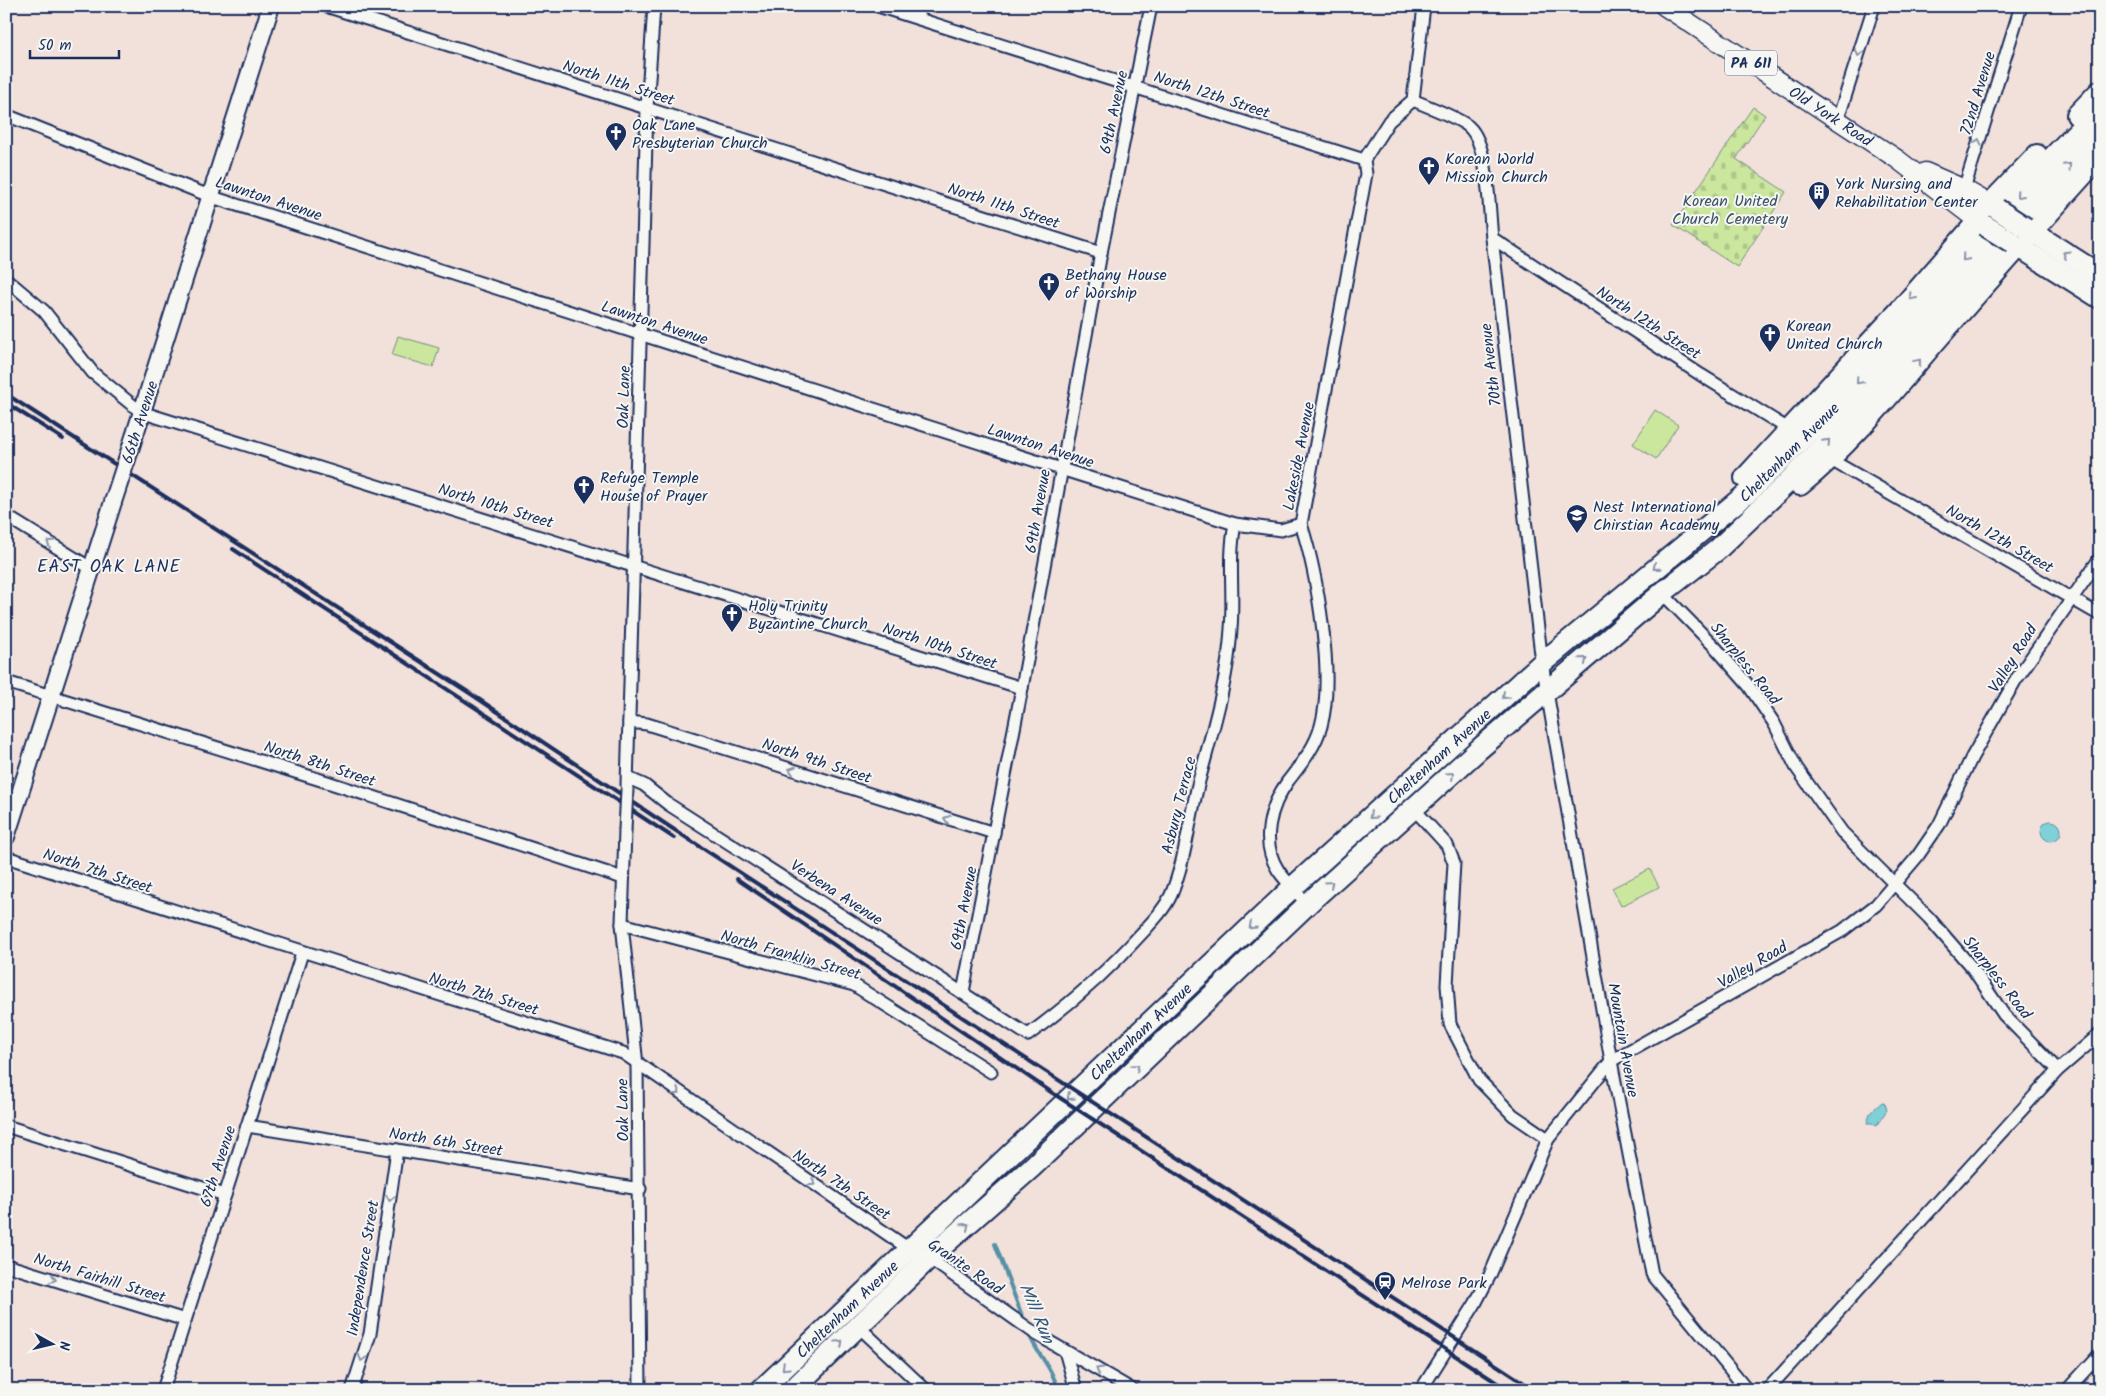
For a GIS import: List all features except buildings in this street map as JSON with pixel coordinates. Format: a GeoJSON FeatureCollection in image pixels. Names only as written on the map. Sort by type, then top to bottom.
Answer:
{"type":"FeatureCollection","features":[{"type":"Feature","properties":{"kind":"highway"},"geometry":{"type":"LineString","coordinates":[[1676,550],[1790,430],[2100,91]]}},
{"type":"Feature","properties":{"kind":"highway","name":"Cheltenham Avenue"},"geometry":{"type":"LineString","coordinates":[[761,1390],[908,1249],[1293,888],[1542,663],[1676,550],[1750,491],[1850,391],[2047,163],[2100,108]]}},
{"type":"Feature","properties":{"kind":"highway","name":"Cheltenham Avenue"},"geometry":{"type":"LineString","coordinates":[[792,1390],[929,1258],[1032,1168],[1308,905],[1546,691],[1662,593],[1717,550],[1786,484],[1840,428],[2046,189],[2100,131]]}},
{"type":"Feature","properties":{"kind":"highway"},"geometry":{"type":"LineString","coordinates":[[1717,550],[1831,460],[1874,415],[2023,238],[2100,156]]}},
{"type":"Feature","properties":{"kind":"highway","name":"Old York Road"},"geometry":{"type":"LineString","coordinates":[[1993,207],[2023,238],[2100,298]]}},
{"type":"Feature","properties":{"kind":"highway","name":"Old York Road"},"geometry":{"type":"LineString","coordinates":[[1981,223],[2023,238],[2100,275]]}},
{"type":"Feature","properties":{"kind":"main road","name":"Old York Road"},"geometry":{"type":"LineString","coordinates":[[1664,6],[1897,159],[1981,223]]}},
{"type":"Feature","properties":{"kind":"main road","name":"Old York Road"},"geometry":{"type":"LineString","coordinates":[[1897,159],[1964,189],[1993,207]]}},
{"type":"Feature","properties":{"kind":"street","name":"66th Avenue"},"geometry":{"type":"LineString","coordinates":[[6,837],[272,6]]}},
{"type":"Feature","properties":{"kind":"street","name":"North 11th Street"},"geometry":{"type":"LineString","coordinates":[[326,6],[1101,253]]}},
{"type":"Feature","properties":{"kind":"street","name":"Oak Lane"},"geometry":{"type":"LineString","coordinates":[[640,1390],[640,1189],[637,1065],[622,924],[647,108],[654,6]]}},
{"type":"Feature","properties":{"kind":"street","name":"North 12th Street"},"geometry":{"type":"LineString","coordinates":[[878,6],[1364,160]]}},
{"type":"Feature","properties":{"kind":"street"},"geometry":{"type":"LineString","coordinates":[[916,18],[920,6]]}},
{"type":"Feature","properties":{"kind":"street","name":"69th Avenue"},"geometry":{"type":"LineString","coordinates":[[963,992],[1022,688],[1101,253],[1151,6]]}},
{"type":"Feature","properties":{"kind":"street"},"geometry":{"type":"LineString","coordinates":[[1364,160],[1389,121],[1414,100],[1424,6]]}},
{"type":"Feature","properties":{"kind":"street"},"geometry":{"type":"LineString","coordinates":[[1838,119],[1874,6]]}},
{"type":"Feature","properties":{"kind":"street","name":"72nd Avenue"},"geometry":{"type":"LineString","coordinates":[[1964,189],[2020,6]]}},
{"type":"Feature","properties":{"kind":"street","name":"70th Avenue"},"geometry":{"type":"LineString","coordinates":[[1414,100],[1469,127],[1478,143],[1486,170],[1492,238],[1542,663]]}},
{"type":"Feature","properties":{"kind":"street","name":"Lawnton Avenue"},"geometry":{"type":"LineString","coordinates":[[6,115],[212,197],[1235,524],[1281,530],[1301,524]]}},
{"type":"Feature","properties":{"kind":"street","name":"Lakeside Avenue"},"geometry":{"type":"LineString","coordinates":[[1308,905],[1274,861],[1270,844],[1269,825],[1278,797],[1313,748],[1322,726],[1326,689],[1320,611],[1311,554],[1301,524],[1349,275],[1366,174],[1364,160]]}},
{"type":"Feature","properties":{"kind":"street","name":"North 12th Street"},"geometry":{"type":"LineString","coordinates":[[1492,238],[1701,375],[1790,430]]}},
{"type":"Feature","properties":{"kind":"street","name":"North 10th Street"},"geometry":{"type":"LineString","coordinates":[[6,280],[44,311],[93,373],[141,412],[1022,688]]}},
{"type":"Feature","properties":{"kind":"street","name":"North 12th Street"},"geometry":{"type":"LineString","coordinates":[[1831,460],[2100,615]]}},
{"type":"Feature","properties":{"kind":"street"},"geometry":{"type":"LineString","coordinates":[[6,516],[92,568]]}},
{"type":"Feature","properties":{"kind":"street","name":"Asbury Terrace"},"geometry":{"type":"LineString","coordinates":[[1028,1035],[1067,1006],[1125,951],[1158,916],[1170,896],[1185,851],[1199,782],[1213,735],[1231,630],[1231,544],[1235,524]]}},
{"type":"Feature","properties":{"kind":"street","name":"Valley Road"},"geometry":{"type":"LineString","coordinates":[[1421,1390],[1475,1304],[1490,1275],[1548,1139],[1611,1061],[1842,931],[1876,905],[1917,857],[1939,825],[1972,757],[2015,681],[2070,598],[2100,558]]}},
{"type":"Feature","properties":{"kind":"street","name":"Sharpless Road"},"geometry":{"type":"LineString","coordinates":[[1662,593],[1715,647],[1749,686],[1774,723],[1796,767],[1842,832],[1929,918],[1972,969],[2004,1015],[2058,1070]]}},
{"type":"Feature","properties":{"kind":"street","name":"Mountain Avenue"},"geometry":{"type":"LineString","coordinates":[[1542,663],[1611,1061],[1652,1274],[1747,1390]]}},
{"type":"Feature","properties":{"kind":"street","name":"North 8th Street"},"geometry":{"type":"LineString","coordinates":[[6,682],[321,780],[623,878]]}},
{"type":"Feature","properties":{"kind":"street","name":"North 9th Street"},"geometry":{"type":"LineString","coordinates":[[629,722],[648,724],[994,833]]}},
{"type":"Feature","properties":{"kind":"street","name":"Verbena Avenue"},"geometry":{"type":"LineString","coordinates":[[627,783],[644,785],[676,809],[1028,1035]]}},
{"type":"Feature","properties":{"kind":"street"},"geometry":{"type":"LineString","coordinates":[[1414,809],[1447,844],[1454,863],[1447,985],[1450,1024],[1479,1080],[1513,1115],[1548,1139]]}},
{"type":"Feature","properties":{"kind":"street","name":"North 7th Street"},"geometry":{"type":"LineString","coordinates":[[6,857],[302,953],[618,1052],[908,1249]]}},
{"type":"Feature","properties":{"kind":"street","name":"North Franklin Street"},"geometry":{"type":"LineString","coordinates":[[622,924],[854,985],[991,1072]]}},
{"type":"Feature","properties":{"kind":"street","name":"67th Avenue"},"geometry":{"type":"LineString","coordinates":[[163,1390],[302,953]]}},
{"type":"Feature","properties":{"kind":"street"},"geometry":{"type":"LineString","coordinates":[[1767,1390],[2058,1070],[2100,1034]]}},
{"type":"Feature","properties":{"kind":"street"},"geometry":{"type":"LineString","coordinates":[[6,1126],[225,1195]]}},
{"type":"Feature","properties":{"kind":"street","name":"North 6th Street"},"geometry":{"type":"LineString","coordinates":[[247,1126],[640,1189]]}},
{"type":"Feature","properties":{"kind":"street","name":"Independence Street"},"geometry":{"type":"LineString","coordinates":[[352,1390],[370,1334],[397,1150]]}},
{"type":"Feature","properties":{"kind":"street","name":"Granite Road"},"geometry":{"type":"LineString","coordinates":[[908,1249],[929,1258],[1036,1334],[1133,1390]]}},
{"type":"Feature","properties":{"kind":"street","name":"North Fairhill Street"},"geometry":{"type":"LineString","coordinates":[[6,1265],[185,1320]]}},
{"type":"Feature","properties":{"kind":"street"},"geometry":{"type":"LineString","coordinates":[[858,1326],[926,1390]]}},
{"type":"Feature","properties":{"kind":"street"},"geometry":{"type":"LineString","coordinates":[[1065,1350],[1076,1390]]}},
{"type":"Feature","properties":{"kind":"street"},"geometry":{"type":"LineString","coordinates":[[2067,1390],[2100,1354]]}},
{"type":"Feature","properties":{"kind":"green space","name":"Korean United Church Cemetery"},"geometry":{"type":"Polygon","coordinates":[[[1753,107],[1765,115],[1736,159],[1786,192],[1737,267],[1673,225],[1753,107]]]}},
{"type":"Feature","properties":{"kind":"green space"},"geometry":{"type":"Polygon","coordinates":[[[398,336],[439,348],[433,367],[392,355],[398,336]]]}},
{"type":"Feature","properties":{"kind":"green space"},"geometry":{"type":"Polygon","coordinates":[[[1655,410],[1678,425],[1656,459],[1633,444],[1655,410]]]}},
{"type":"Feature","properties":{"kind":"green space"},"geometry":{"type":"Polygon","coordinates":[[[1650,869],[1659,887],[1621,906],[1612,888],[1650,869]]]}},
{"type":"Feature","properties":{"kind":"water"},"geometry":{"type":"Polygon","coordinates":[[[2051,821],[2058,824],[2061,831],[2058,838],[2051,841],[2044,838],[2041,831],[2044,824],[2051,821]]]}},
{"type":"Feature","properties":{"kind":"water"},"geometry":{"type":"Polygon","coordinates":[[[1882,1102],[1887,1110],[1876,1126],[1872,1123],[1867,1123],[1870,1113],[1882,1102]]]}},
{"type":"Feature","properties":{"kind":"waterway","name":"Mill Run"},"geometry":{"type":"LineString","coordinates":[[995,1244],[1024,1321]]}},
{"type":"Feature","properties":{"kind":"waterway","name":"Mill Run"},"geometry":{"type":"LineString","coordinates":[[1028,1332],[1056,1382],[1058,1390]]}},
{"type":"Feature","properties":{"kind":"railway"},"geometry":{"type":"LineString","coordinates":[[6,394],[468,692],[670,827],[1535,1390]]}},
{"type":"Feature","properties":{"kind":"railway"},"geometry":{"type":"LineString","coordinates":[[6,403],[63,439]]}},
{"type":"Feature","properties":{"kind":"railway"},"geometry":{"type":"LineString","coordinates":[[233,549],[674,838]]}},
{"type":"Feature","properties":{"kind":"railway"},"geometry":{"type":"LineString","coordinates":[[737,879],[1051,1092],[1508,1390]]}},
{"type":"Feature","properties":{"kind":"place","name":"Oak Lane Presbyterian Church"},"geometry":{"type":"Point","coordinates":[616,152]}},
{"type":"Feature","properties":{"kind":"place","name":"Korean World Mission Church"},"geometry":{"type":"Point","coordinates":[1429,186]}},
{"type":"Feature","properties":{"kind":"place","name":"York Nursing and Rehabilitation Center"},"geometry":{"type":"Point","coordinates":[1819,211]}},
{"type":"Feature","properties":{"kind":"place","name":"Bethany House of Worship"},"geometry":{"type":"Point","coordinates":[1049,302]}},
{"type":"Feature","properties":{"kind":"place","name":"Korean United Church"},"geometry":{"type":"Point","coordinates":[1770,353]}},
{"type":"Feature","properties":{"kind":"place","name":"Refuge Temple House of Prayer"},"geometry":{"type":"Point","coordinates":[584,505]}},
{"type":"Feature","properties":{"kind":"place","name":"Nest International Chirstian Academy"},"geometry":{"type":"Point","coordinates":[1577,534]}},
{"type":"Feature","properties":{"kind":"place","name":"Holy Trinity Byzantine Church"},"geometry":{"type":"Point","coordinates":[732,633]}},
{"type":"Feature","properties":{"kind":"place","name":"Melrose Park"},"geometry":{"type":"Point","coordinates":[1385,1301]}},
{"type":"Feature","properties":{"kind":"district","name":"EAST OAK LANE"},"geometry":{"type":"Point","coordinates":[109,566]}}]}
